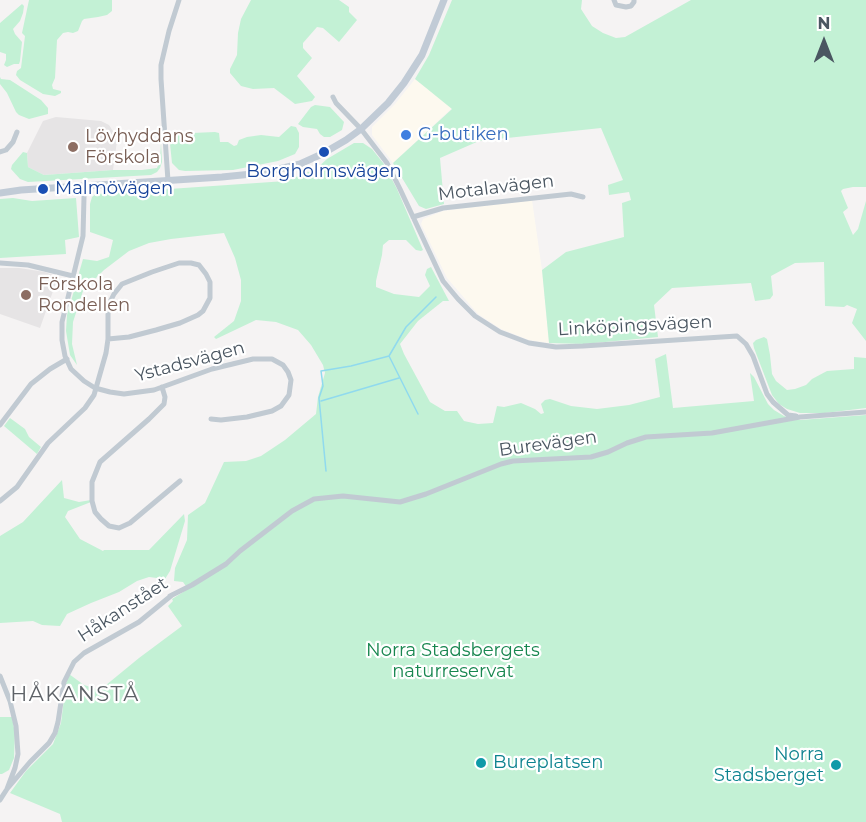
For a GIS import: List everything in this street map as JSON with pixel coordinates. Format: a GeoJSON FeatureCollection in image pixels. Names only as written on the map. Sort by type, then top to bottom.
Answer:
{"type":"FeatureCollection","features":[{"type":"Feature","properties":{"kind":"street"},"geometry":{"type":"LineString","coordinates":[[168,181],[161,65],[179,0]]}},
{"type":"Feature","properties":{"kind":"street"},"geometry":{"type":"LineString","coordinates":[[0,191],[168,181],[262,173],[292,167],[322,154],[361,129],[388,103],[405,83],[422,55],[444,0]]}},
{"type":"Feature","properties":{"kind":"street"},"geometry":{"type":"LineString","coordinates":[[614,0],[616,5],[626,7],[631,6],[634,0]]}},
{"type":"Feature","properties":{"kind":"street"},"geometry":{"type":"LineString","coordinates":[[333,98],[361,129]]}},
{"type":"Feature","properties":{"kind":"street","name":"Linköpingsvägen"},"geometry":{"type":"LineString","coordinates":[[361,129],[387,163],[443,281],[475,316],[500,332],[529,343],[556,347],[737,336],[746,344],[753,356],[767,394],[773,402],[788,415],[800,417]]}},
{"type":"Feature","properties":{"kind":"street"},"geometry":{"type":"LineString","coordinates":[[0,152],[6,150],[13,142],[17,132]]}},
{"type":"Feature","properties":{"kind":"street","name":"Ystadsvägen"},"geometry":{"type":"LineString","coordinates":[[83,186],[83,236],[62,322],[62,340],[71,369],[96,388],[124,394],[162,387],[212,369],[253,359],[272,359],[283,365],[288,372],[291,380],[289,395],[280,406],[272,411],[247,417],[211,419]]}},
{"type":"Feature","properties":{"kind":"street","name":"Motalavägen"},"geometry":{"type":"LineString","coordinates":[[413,217],[443,208],[571,194],[583,197]]}},
{"type":"Feature","properties":{"kind":"street"},"geometry":{"type":"LineString","coordinates":[[0,263],[28,265],[73,276]]}},
{"type":"Feature","properties":{"kind":"street"},"geometry":{"type":"LineString","coordinates":[[0,501],[17,487],[48,443],[85,408],[94,395],[106,353],[108,306],[122,285],[179,263],[199,266],[206,274],[210,282],[210,298],[198,315],[156,330],[129,337],[108,339]]}},
{"type":"Feature","properties":{"kind":"street"},"geometry":{"type":"LineString","coordinates":[[0,425],[32,384],[67,359]]}},
{"type":"Feature","properties":{"kind":"street"},"geometry":{"type":"LineString","coordinates":[[162,387],[165,397],[164,404],[100,462],[92,482],[92,501],[95,512],[109,526],[119,528],[130,523],[180,481]]}},
{"type":"Feature","properties":{"kind":"street","name":"Burevägen"},"geometry":{"type":"LineString","coordinates":[[279,520],[302,505],[315,500],[343,496],[400,502],[513,461],[591,457],[646,438],[712,433],[800,417],[866,412]]}},
{"type":"Feature","properties":{"kind":"street","name":"Håkanstået"},"geometry":{"type":"LineString","coordinates":[[0,800],[55,733],[64,682],[79,657],[139,622],[170,596],[226,564],[279,520]]}},
{"type":"Feature","properties":{"kind":"street"},"geometry":{"type":"LineString","coordinates":[[0,676],[10,701],[18,741],[18,754],[8,789]]}},
{"type":"Feature","properties":{"kind":"shaded area"},"geometry":{"type":"Polygon","coordinates":[[[415,79],[452,108],[393,163],[372,135],[372,127],[415,79]]]}},
{"type":"Feature","properties":{"kind":"shaded area","name":"Lövhyddans Förskola"},"geometry":{"type":"Polygon","coordinates":[[[56,117],[101,121],[109,125],[117,141],[113,170],[44,175],[28,167],[27,153],[43,121],[56,117]]]}},
{"type":"Feature","properties":{"kind":"shaded area"},"geometry":{"type":"Polygon","coordinates":[[[532,200],[549,343],[529,340],[501,329],[478,314],[447,278],[421,224],[423,219],[443,211],[532,200]]]}},
{"type":"Feature","properties":{"kind":"shaded area","name":"Förskola Rondellen"},"geometry":{"type":"Polygon","coordinates":[[[0,268],[45,272],[58,277],[40,328],[0,314],[0,268]]]}},
{"type":"Feature","properties":{"kind":"green space"},"geometry":{"type":"Polygon","coordinates":[[[29,0],[112,0],[112,11],[107,15],[84,19],[78,31],[63,33],[57,40],[55,78],[52,85],[53,89],[61,93],[55,96],[43,94],[16,75],[21,68],[25,36],[22,33],[29,0]]]}},
{"type":"Feature","properties":{"kind":"green space"},"geometry":{"type":"Polygon","coordinates":[[[251,0],[339,0],[349,7],[349,12],[357,20],[339,42],[323,28],[317,27],[303,43],[303,48],[312,58],[297,76],[315,97],[312,101],[295,104],[274,88],[253,89],[241,86],[230,73],[237,55],[241,19],[251,0]]]}},
{"type":"Feature","properties":{"kind":"green space"},"geometry":{"type":"Polygon","coordinates":[[[452,0],[582,0],[581,9],[592,26],[616,38],[625,37],[691,0],[866,0],[866,187],[853,187],[841,191],[848,208],[843,212],[853,235],[858,229],[866,201],[866,341],[852,323],[857,309],[847,305],[844,307],[825,306],[824,262],[795,263],[771,276],[773,295],[770,299],[755,301],[751,283],[672,288],[654,305],[658,337],[584,344],[549,343],[542,270],[566,252],[624,237],[622,203],[631,200],[629,192],[609,195],[608,185],[623,180],[601,128],[479,141],[440,158],[444,204],[426,209],[419,206],[393,163],[452,109],[415,79],[429,55],[452,0]]]}},
{"type":"Feature","properties":{"kind":"green space"},"geometry":{"type":"Polygon","coordinates":[[[22,4],[23,13],[13,29],[22,42],[20,61],[19,64],[7,67],[4,65],[6,54],[0,52],[0,23],[22,4]]]}},
{"type":"Feature","properties":{"kind":"green space"},"geometry":{"type":"Polygon","coordinates":[[[0,77],[10,80],[41,100],[48,108],[48,114],[29,119],[19,115],[0,84],[0,77]]]}},
{"type":"Feature","properties":{"kind":"green space"},"geometry":{"type":"Polygon","coordinates":[[[315,105],[330,107],[344,122],[342,130],[330,137],[324,137],[317,129],[298,124],[315,105]]]}},
{"type":"Feature","properties":{"kind":"green space"},"geometry":{"type":"Polygon","coordinates":[[[291,126],[296,127],[299,133],[299,147],[295,154],[278,161],[233,170],[185,171],[179,170],[172,163],[169,134],[215,132],[219,133],[220,142],[228,142],[234,146],[239,140],[247,137],[261,135],[279,137],[291,126]]]}},
{"type":"Feature","properties":{"kind":"green space"},"geometry":{"type":"Polygon","coordinates":[[[161,143],[162,162],[157,172],[151,175],[28,182],[20,179],[11,169],[23,152],[27,153],[28,167],[44,175],[157,168],[161,143]]]}},
{"type":"Feature","properties":{"kind":"green space","name":"Norra Stadsbergets naturreservat"},"geometry":{"type":"Polygon","coordinates":[[[354,143],[363,143],[372,149],[384,164],[423,250],[416,250],[406,240],[389,240],[383,245],[376,287],[394,294],[419,297],[430,286],[425,275],[427,269],[431,267],[449,301],[443,301],[418,321],[400,344],[430,402],[445,411],[457,411],[464,421],[478,424],[493,423],[497,406],[504,407],[521,403],[541,414],[544,413],[541,404],[550,399],[571,406],[597,409],[629,405],[660,397],[655,359],[666,354],[673,408],[754,401],[750,373],[768,404],[784,416],[800,420],[866,415],[866,822],[62,822],[60,814],[10,793],[26,771],[53,744],[61,723],[69,674],[84,685],[100,690],[182,626],[168,606],[173,601],[172,599],[188,589],[183,582],[174,581],[175,568],[187,540],[188,515],[205,503],[224,462],[246,461],[261,456],[285,440],[316,414],[325,373],[311,345],[298,330],[276,322],[256,320],[216,339],[214,337],[234,321],[241,301],[241,280],[235,258],[224,233],[149,243],[129,251],[104,270],[83,291],[73,322],[72,344],[77,365],[70,355],[66,331],[67,315],[83,259],[97,261],[109,257],[113,240],[90,232],[92,197],[96,194],[286,181],[316,169],[327,159],[354,143]]]}},
{"type":"Feature","properties":{"kind":"green space"},"geometry":{"type":"Polygon","coordinates":[[[13,198],[32,201],[76,198],[79,237],[65,240],[66,254],[0,258],[0,199],[13,198]]]}},
{"type":"Feature","properties":{"kind":"green space"},"geometry":{"type":"Polygon","coordinates":[[[764,337],[767,339],[772,374],[776,381],[787,390],[806,385],[827,371],[854,369],[854,357],[866,358],[866,408],[825,413],[800,413],[779,404],[772,395],[754,348],[753,343],[764,337]]]}},
{"type":"Feature","properties":{"kind":"green space"},"geometry":{"type":"Polygon","coordinates":[[[10,418],[25,429],[29,437],[41,447],[37,454],[4,426],[10,418]]]}},
{"type":"Feature","properties":{"kind":"green space"},"geometry":{"type":"Polygon","coordinates":[[[62,480],[64,498],[79,502],[91,500],[91,502],[68,511],[65,517],[80,539],[103,551],[149,550],[184,514],[185,521],[170,571],[165,579],[149,577],[137,581],[119,592],[67,614],[60,626],[42,625],[33,621],[0,623],[0,536],[23,522],[62,480]]]}},
{"type":"Feature","properties":{"kind":"green space"},"geometry":{"type":"Polygon","coordinates":[[[0,717],[12,717],[15,733],[14,758],[9,770],[2,774],[0,774],[0,717]]]}},
{"type":"Feature","properties":{"kind":"waterway"},"geometry":{"type":"LineString","coordinates":[[418,414],[389,356],[406,327],[436,297]]}},
{"type":"Feature","properties":{"kind":"waterway"},"geometry":{"type":"LineString","coordinates":[[326,471],[319,398],[323,386],[321,371],[389,356]]}},
{"type":"Feature","properties":{"kind":"waterway"},"geometry":{"type":"LineString","coordinates":[[321,401],[399,378]]}},
{"type":"Feature","properties":{"kind":"place","name":"G-butiken"},"geometry":{"type":"Point","coordinates":[406,135]}},
{"type":"Feature","properties":{"kind":"place","name":"Lövhyddans Förskola"},"geometry":{"type":"Point","coordinates":[73,147]}},
{"type":"Feature","properties":{"kind":"place","name":"Borgholmsvägen"},"geometry":{"type":"Point","coordinates":[324,152]}},
{"type":"Feature","properties":{"kind":"place","name":"Malmövägen"},"geometry":{"type":"Point","coordinates":[43,189]}},
{"type":"Feature","properties":{"kind":"place","name":"Förskola Rondellen"},"geometry":{"type":"Point","coordinates":[26,295]}},
{"type":"Feature","properties":{"kind":"place","name":"Bureplatsen"},"geometry":{"type":"Point","coordinates":[481,763]}},
{"type":"Feature","properties":{"kind":"place","name":"Norra Stadsberget"},"geometry":{"type":"Point","coordinates":[836,765]}},
{"type":"Feature","properties":{"kind":"district","name":"HÅKANSTÅ"},"geometry":{"type":"Point","coordinates":[75,695]}}]}
